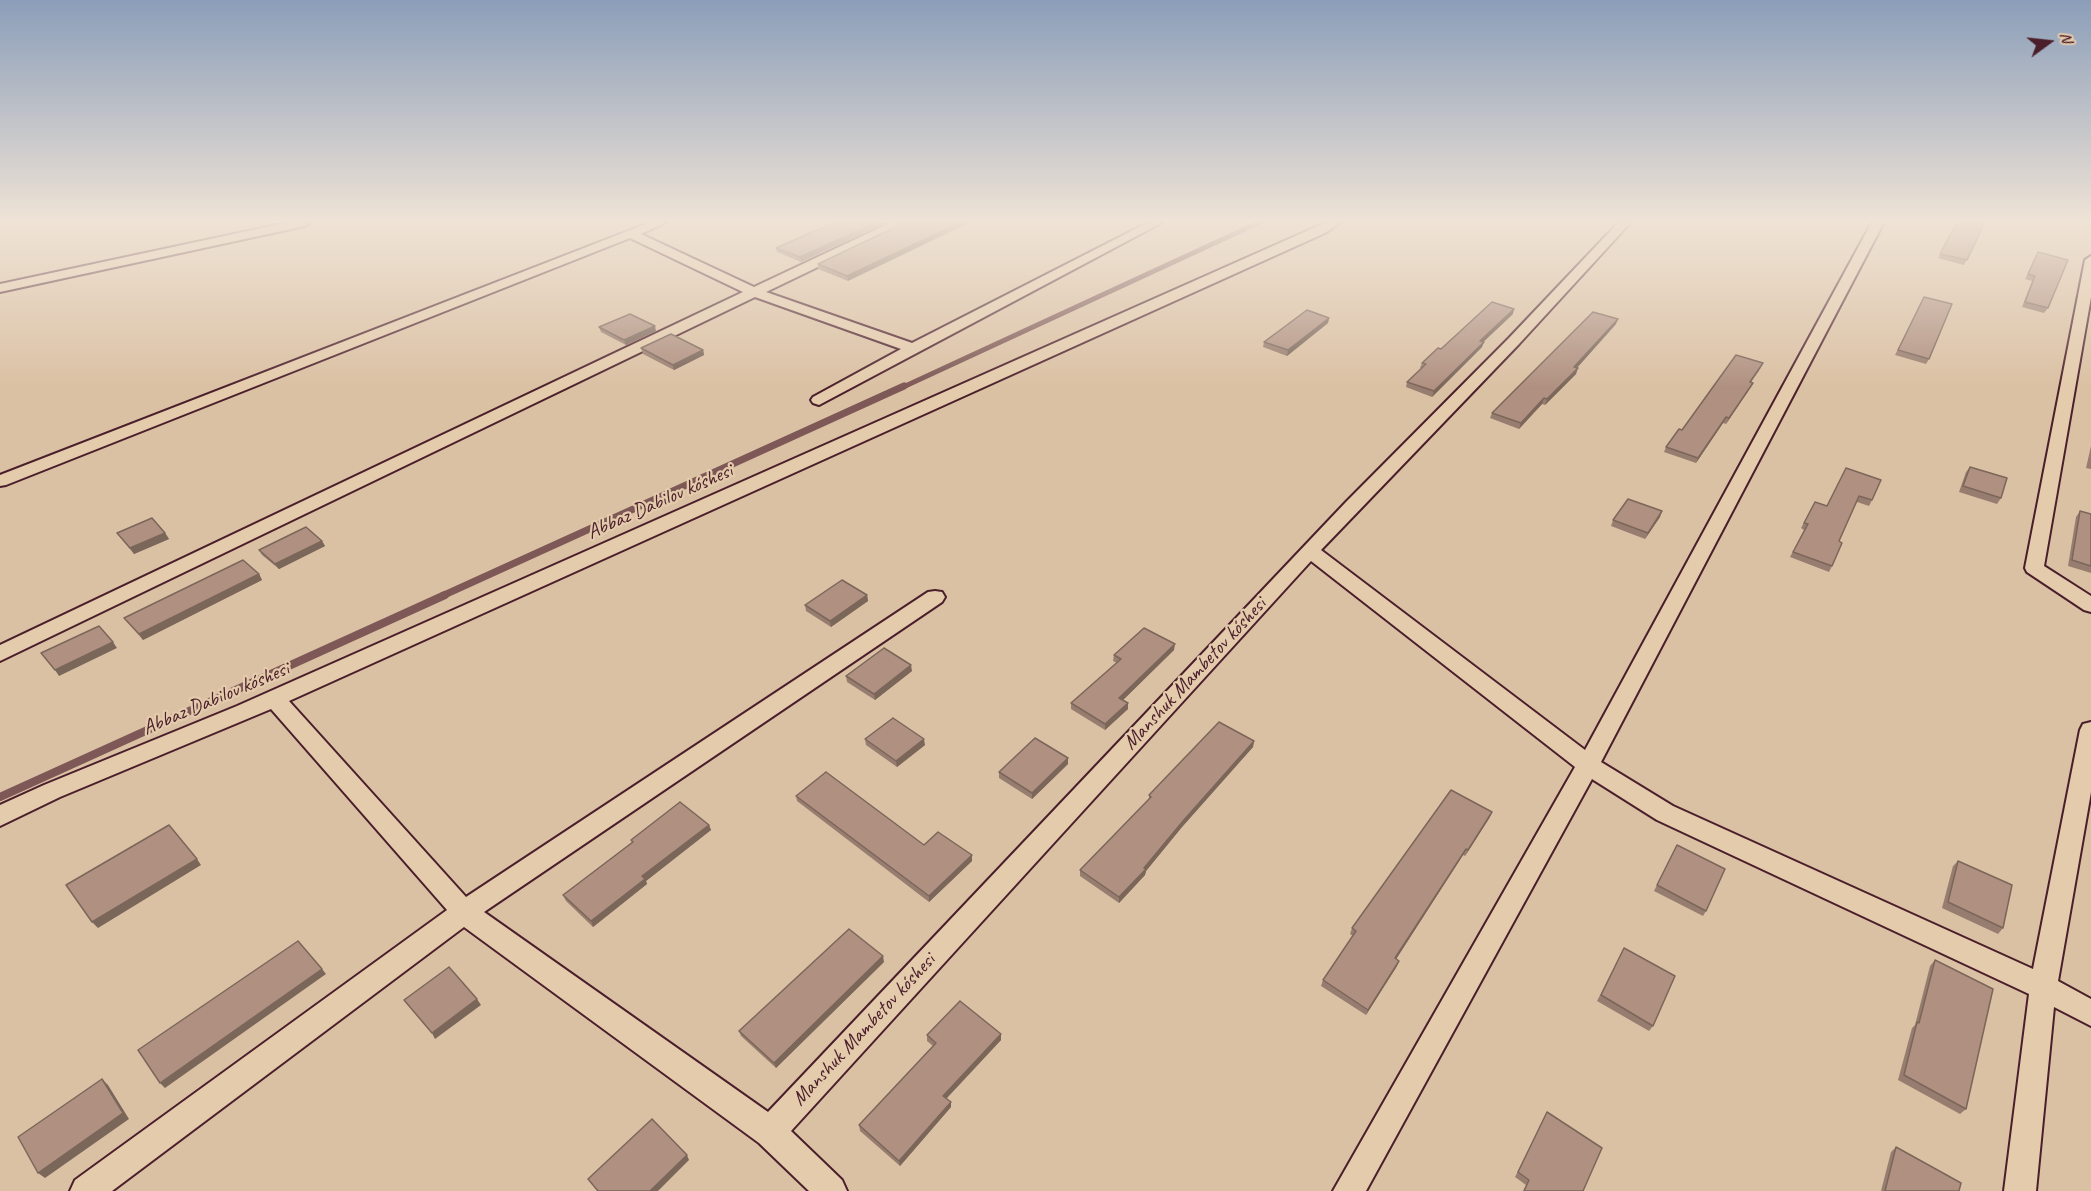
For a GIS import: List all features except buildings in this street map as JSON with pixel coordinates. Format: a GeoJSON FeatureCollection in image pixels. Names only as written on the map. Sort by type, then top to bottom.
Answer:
{"type":"FeatureCollection","features":[{"type":"Feature","properties":{"kind":"street"},"geometry":{"type":"LineString","coordinates":[[0,288],[48,278]]}},
{"type":"Feature","properties":{"kind":"street"},"geometry":{"type":"LineString","coordinates":[[0,481],[520,278]]}},
{"type":"Feature","properties":{"kind":"street"},"geometry":{"type":"LineString","coordinates":[[723,278],[754,292],[913,348]]}},
{"type":"Feature","properties":{"kind":"street"},"geometry":{"type":"LineString","coordinates":[[0,654],[784,278]]}},
{"type":"Feature","properties":{"kind":"street"},"geometry":{"type":"LineString","coordinates":[[819,400],[913,348],[1049,278]]}},
{"type":"Feature","properties":{"kind":"street","name":"Abbaz Dabilov kóshesi"},"geometry":{"type":"LineString","coordinates":[[0,816],[52,791],[274,699],[1215,278]]}},
{"type":"Feature","properties":{"kind":"street","name":"Manshuk Mambetov kóshesi"},"geometry":{"type":"LineString","coordinates":[[770,1132],[1310,550],[1573,278]]}},
{"type":"Feature","properties":{"kind":"street"},"geometry":{"type":"LineString","coordinates":[[1349,1191],[1588,765],[1848,278]]}},
{"type":"Feature","properties":{"kind":"street"},"geometry":{"type":"LineString","coordinates":[[2088,278],[2034,568],[2091,604]]}},
{"type":"Feature","properties":{"kind":"street"},"geometry":{"type":"LineString","coordinates":[[1310,550],[1588,765],[1665,813],[2043,987],[2091,1013]]}},
{"type":"Feature","properties":{"kind":"street"},"geometry":{"type":"LineString","coordinates":[[86,1191],[464,912],[935,597]]}},
{"type":"Feature","properties":{"kind":"street"},"geometry":{"type":"LineString","coordinates":[[274,699],[464,912],[770,1132],[831,1191]]}},
{"type":"Feature","properties":{"kind":"street"},"geometry":{"type":"LineString","coordinates":[[2020,1191],[2043,987],[2091,730]]}},
{"type":"Feature","properties":{"kind":"waterway"},"geometry":{"type":"LineString","coordinates":[[901,388],[1140,278]]}},
{"type":"Feature","properties":{"kind":"waterway"},"geometry":{"type":"LineString","coordinates":[[442,596],[904,386]]}},
{"type":"Feature","properties":{"kind":"waterway"},"geometry":{"type":"LineString","coordinates":[[0,797],[445,595]]}}]}
